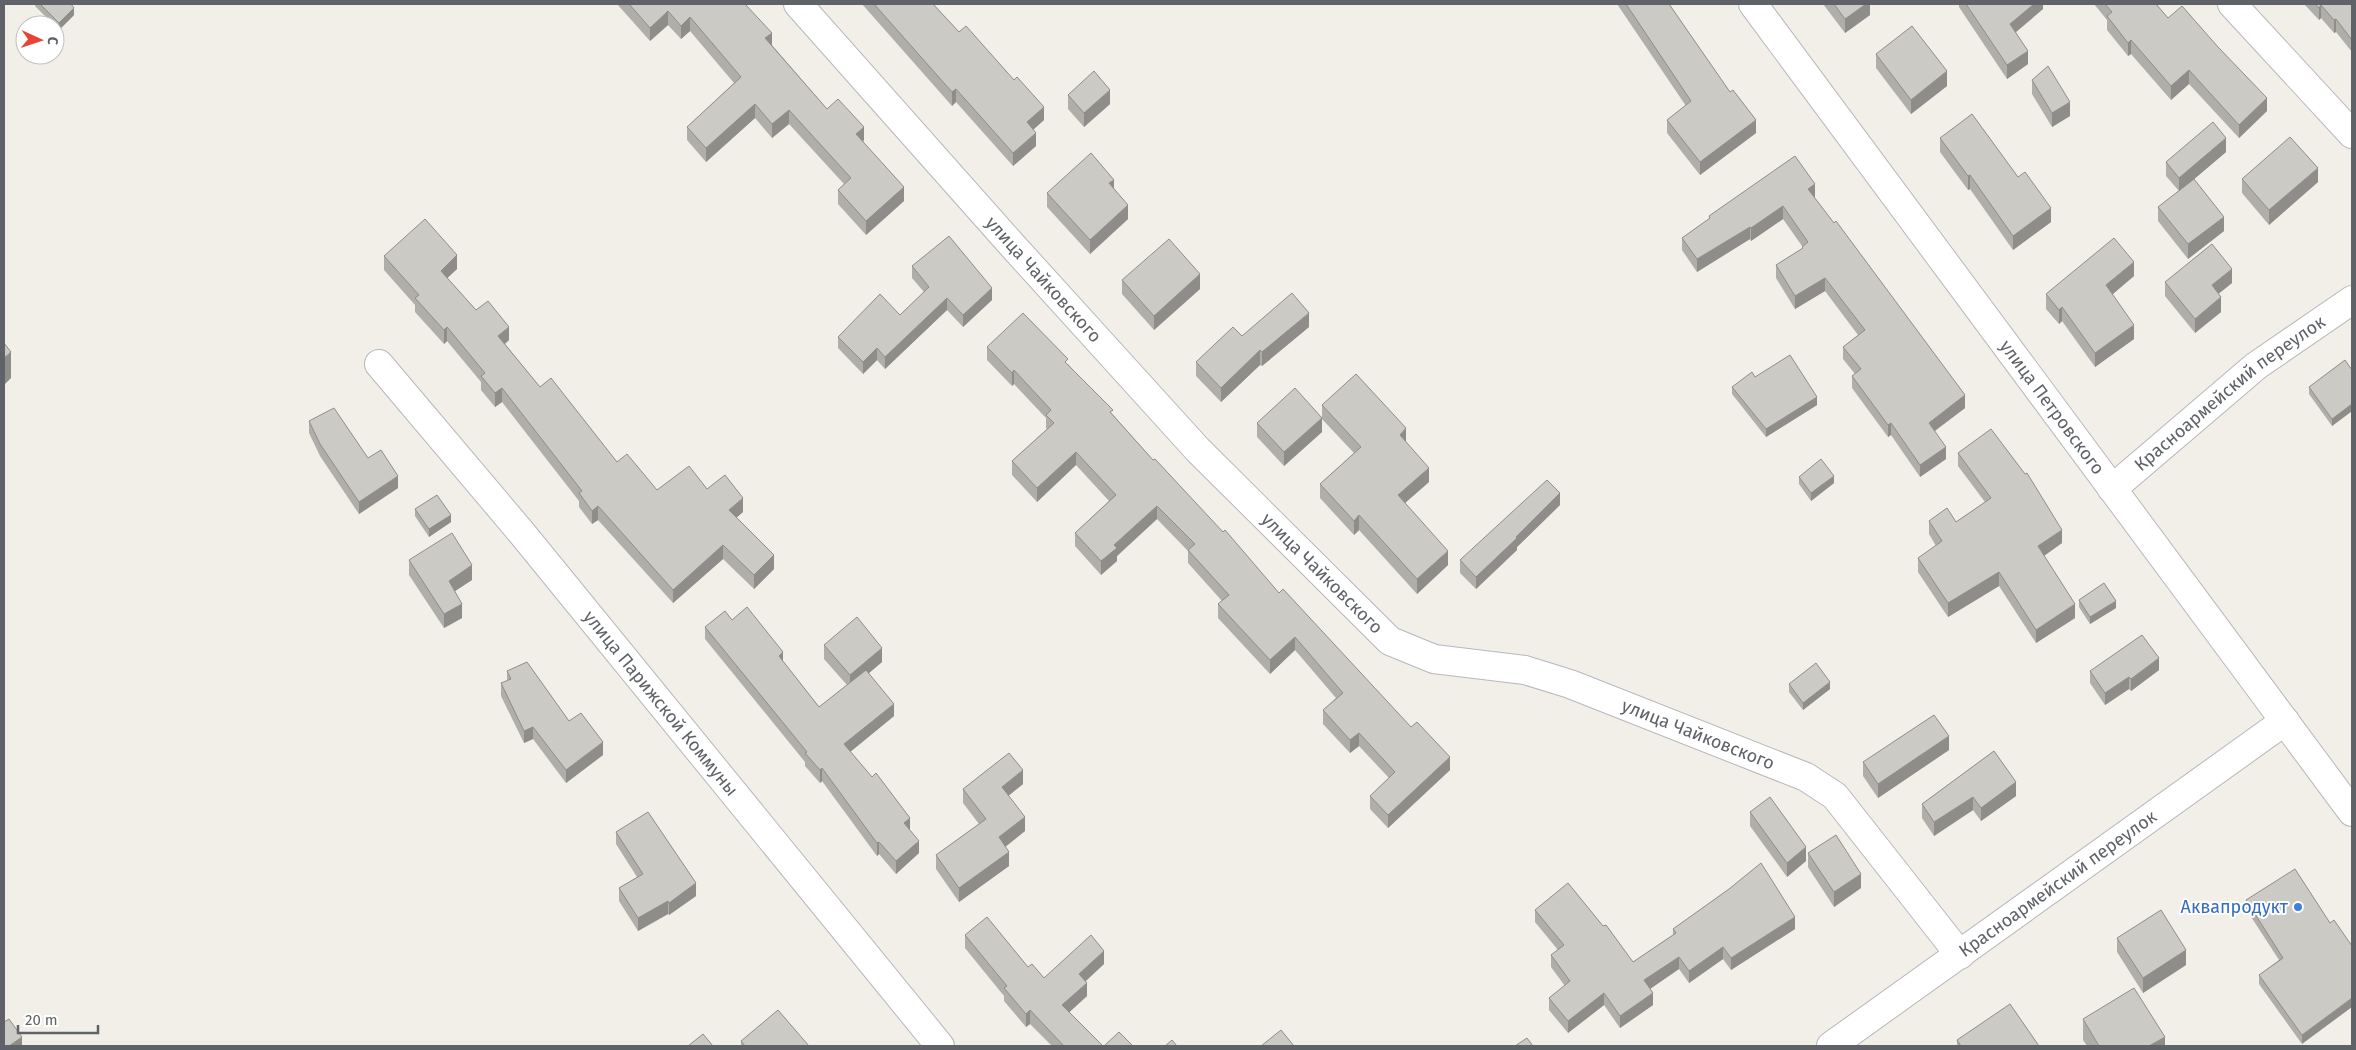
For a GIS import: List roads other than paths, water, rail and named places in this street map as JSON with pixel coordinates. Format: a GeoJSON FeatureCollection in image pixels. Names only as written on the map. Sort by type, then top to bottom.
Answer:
{"type":"FeatureCollection","features":[{"type":"Feature","properties":{"kind":"street","name":"улица Чайковского"},"geometry":{"type":"LineString","coordinates":[[798,4],[1012,245],[1198,450],[1390,641],[1434,659],[1525,670],[1570,684],[1806,777],[1835,796],[1960,955]]}},
{"type":"Feature","properties":{"kind":"street","name":"улица Петровского"},"geometry":{"type":"LineString","coordinates":[[1753,4],[2352,812]]}},
{"type":"Feature","properties":{"kind":"street"},"geometry":{"type":"LineString","coordinates":[[2232,4],[2352,134]]}},
{"type":"Feature","properties":{"kind":"street","name":"Красноармейский переулок"},"geometry":{"type":"LineString","coordinates":[[2112,489],[2256,366],[2352,300]]}},
{"type":"Feature","properties":{"kind":"street","name":"улица Парижской Коммуны"},"geometry":{"type":"LineString","coordinates":[[379,364],[522,532],[940,1046]]}},
{"type":"Feature","properties":{"kind":"street","name":"Красноармейский переулок"},"geometry":{"type":"LineString","coordinates":[[1831,1046],[2285,722]]}},
{"type":"Feature","properties":{"kind":"place","name":"Аквапродукт"},"geometry":{"type":"Point","coordinates":[2298,907]}}]}
